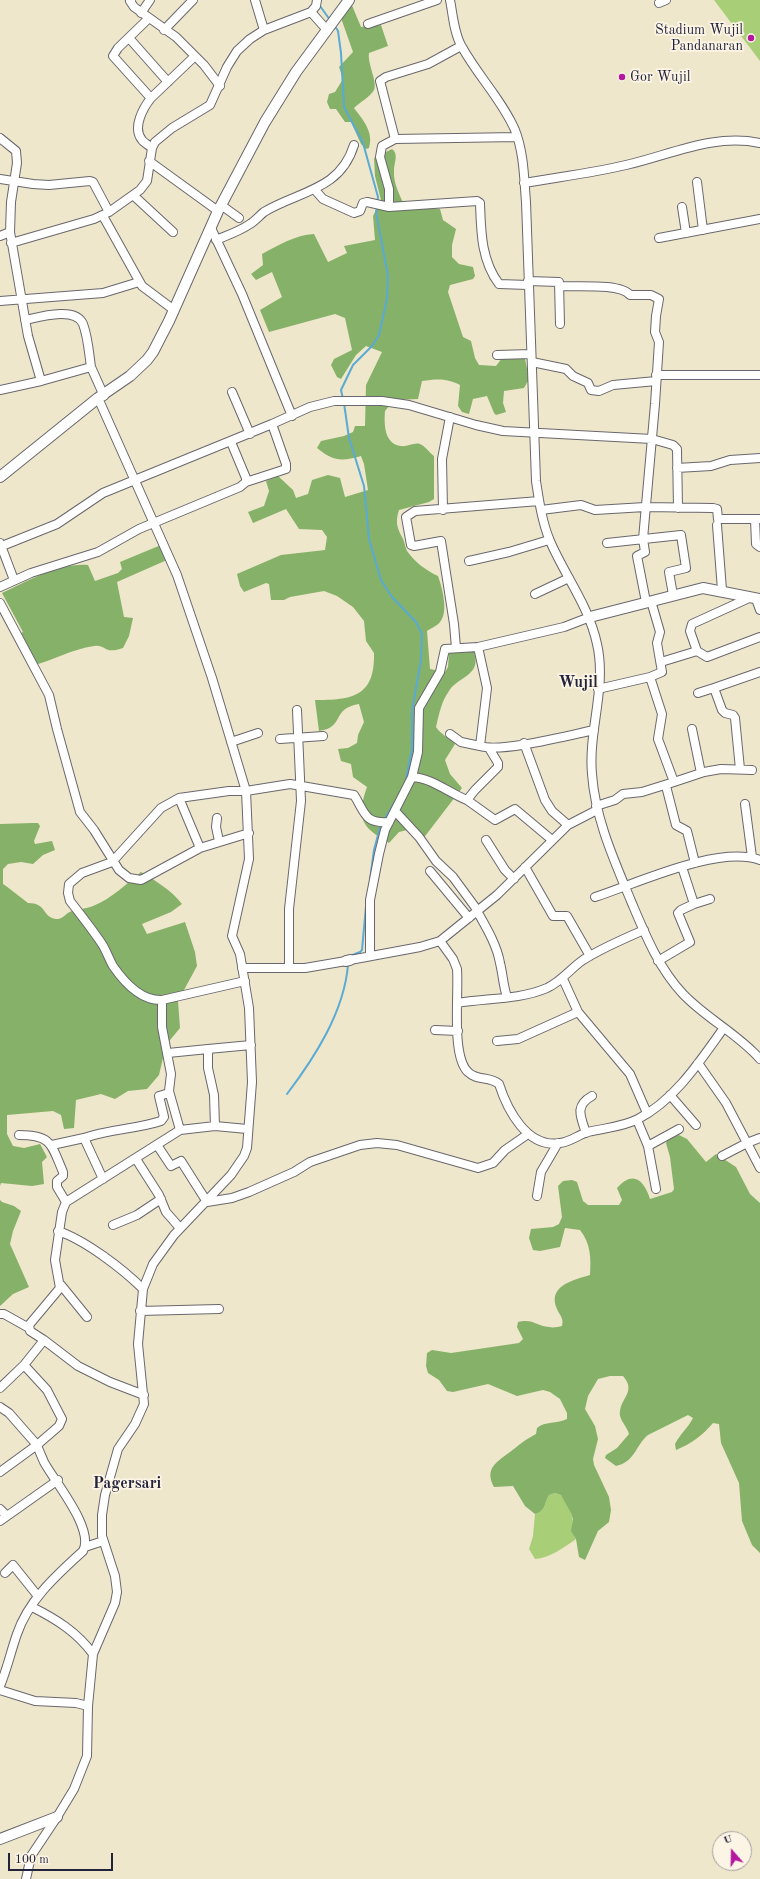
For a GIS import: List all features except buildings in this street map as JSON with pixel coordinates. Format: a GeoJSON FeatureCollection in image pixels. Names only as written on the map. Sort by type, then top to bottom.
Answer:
{"type":"FeatureCollection","features":[{"type":"Feature","properties":{"kind":"street"},"geometry":{"type":"LineString","coordinates":[[130,0],[148,19],[176,37],[195,56],[220,86]]}},
{"type":"Feature","properties":{"kind":"street"},"geometry":{"type":"LineString","coordinates":[[141,13],[150,0]]}},
{"type":"Feature","properties":{"kind":"street"},"geometry":{"type":"LineString","coordinates":[[164,30],[193,0]]}},
{"type":"Feature","properties":{"kind":"street"},"geometry":{"type":"LineString","coordinates":[[255,0],[264,30]]}},
{"type":"Feature","properties":{"kind":"street"},"geometry":{"type":"LineString","coordinates":[[11,243],[77,225],[106,214],[133,195],[144,186],[147,180],[152,148],[163,135],[210,106],[227,67],[237,51],[250,39],[264,30],[311,12],[316,6],[317,0]]}},
{"type":"Feature","properties":{"kind":"street"},"geometry":{"type":"LineString","coordinates":[[0,477],[147,360],[158,344],[220,208],[265,122],[296,72],[349,0]]}},
{"type":"Feature","properties":{"kind":"street"},"geometry":{"type":"LineString","coordinates":[[368,24],[437,0]]}},
{"type":"Feature","properties":{"kind":"street"},"geometry":{"type":"LineString","coordinates":[[450,0],[456,32],[461,46],[491,89],[517,137],[522,159],[532,358],[533,433],[536,481],[539,501],[549,540],[590,617],[598,646],[598,689],[591,773],[597,808],[625,887],[658,961],[683,994],[723,1029],[743,1043],[760,1060]]}},
{"type":"Feature","properties":{"kind":"street"},"geometry":{"type":"LineString","coordinates":[[311,12],[330,25]]}},
{"type":"Feature","properties":{"kind":"street"},"geometry":{"type":"LineString","coordinates":[[148,19],[114,53],[114,59],[151,98]]}},
{"type":"Feature","properties":{"kind":"street"},"geometry":{"type":"LineString","coordinates":[[129,38],[168,82]]}},
{"type":"Feature","properties":{"kind":"street"},"geometry":{"type":"LineString","coordinates":[[395,139],[380,81],[386,77],[428,64],[461,46]]}},
{"type":"Feature","properties":{"kind":"street"},"geometry":{"type":"LineString","coordinates":[[152,148],[142,140],[139,134],[138,128],[142,110],[151,98],[195,56]]}},
{"type":"Feature","properties":{"kind":"street"},"geometry":{"type":"LineString","coordinates":[[386,207],[389,189],[380,152],[385,143],[395,139],[517,137]]}},
{"type":"Feature","properties":{"kind":"street"},"geometry":{"type":"LineString","coordinates":[[0,138],[16,151],[17,163],[11,202],[11,243],[34,362],[41,381]]}},
{"type":"Feature","properties":{"kind":"street"},"geometry":{"type":"LineString","coordinates":[[524,183],[619,167],[681,148],[738,140],[760,143]]}},
{"type":"Feature","properties":{"kind":"street"},"geometry":{"type":"LineString","coordinates":[[216,240],[240,230],[264,212],[323,186],[342,169],[351,155],[354,145]]}},
{"type":"Feature","properties":{"kind":"street"},"geometry":{"type":"LineString","coordinates":[[149,161],[220,208],[239,218]]}},
{"type":"Feature","properties":{"kind":"street"},"geometry":{"type":"LineString","coordinates":[[0,179],[49,185],[90,181],[93,182],[106,214],[140,282],[146,290],[174,310]]}},
{"type":"Feature","properties":{"kind":"street"},"geometry":{"type":"LineString","coordinates":[[697,182],[703,230]]}},
{"type":"Feature","properties":{"kind":"street"},"geometry":{"type":"LineString","coordinates":[[315,190],[323,199],[354,213],[360,211],[363,203],[372,202],[386,207],[480,202],[484,252],[492,274],[499,284],[556,280],[559,282],[560,324]]}},
{"type":"Feature","properties":{"kind":"street"},"geometry":{"type":"LineString","coordinates":[[133,195],[174,232]]}},
{"type":"Feature","properties":{"kind":"street"},"geometry":{"type":"LineString","coordinates":[[682,207],[686,233]]}},
{"type":"Feature","properties":{"kind":"street"},"geometry":{"type":"LineString","coordinates":[[659,238],[760,220]]}},
{"type":"Feature","properties":{"kind":"street"},"geometry":{"type":"LineString","coordinates":[[211,228],[242,294],[292,416]]}},
{"type":"Feature","properties":{"kind":"street"},"geometry":{"type":"LineString","coordinates":[[0,236],[10,232]]}},
{"type":"Feature","properties":{"kind":"street"},"geometry":{"type":"LineString","coordinates":[[0,301],[22,298],[104,293],[140,282]]}},
{"type":"Feature","properties":{"kind":"street"},"geometry":{"type":"LineString","coordinates":[[560,286],[616,288],[634,296],[656,296],[659,299],[656,316],[656,332],[659,342],[643,539],[645,553],[637,556],[648,601],[660,632],[657,643],[662,673],[598,689]]}},
{"type":"Feature","properties":{"kind":"street"},"geometry":{"type":"LineString","coordinates":[[25,320],[65,314],[78,318],[83,324],[91,367],[101,397],[153,523],[168,554],[184,596],[246,791],[249,859],[232,936],[239,950],[249,1008],[252,1082],[247,1129],[247,1148],[244,1156],[231,1175],[207,1202],[180,1228],[153,1264],[143,1289],[138,1344],[144,1395],[142,1410],[115,1455],[102,1515],[103,1541],[115,1576],[117,1592],[115,1604],[93,1654],[88,1706],[87,1756],[74,1789],[30,1856],[26,1879]]}},
{"type":"Feature","properties":{"kind":"street"},"geometry":{"type":"LineString","coordinates":[[497,355],[532,358],[566,369],[573,376],[588,383],[591,390],[599,391],[613,385],[656,378],[760,375]]}},
{"type":"Feature","properties":{"kind":"street"},"geometry":{"type":"LineString","coordinates":[[0,390],[41,381],[91,367]]}},
{"type":"Feature","properties":{"kind":"street"},"geometry":{"type":"LineString","coordinates":[[232,392],[250,434]]}},
{"type":"Feature","properties":{"kind":"street"},"geometry":{"type":"LineString","coordinates":[[14,580],[1,545],[50,528],[71,516],[97,496],[231,442],[316,405],[345,400],[397,403],[503,431],[652,439],[675,446],[677,449],[676,468],[678,508]]}},
{"type":"Feature","properties":{"kind":"street"},"geometry":{"type":"LineString","coordinates":[[443,510],[442,458],[450,417]]}},
{"type":"Feature","properties":{"kind":"street"},"geometry":{"type":"LineString","coordinates":[[0,587],[14,580],[98,552],[118,539],[153,523],[232,491],[246,482],[286,469],[286,464],[272,424]]}},
{"type":"Feature","properties":{"kind":"street"},"geometry":{"type":"LineString","coordinates":[[231,442],[246,482]]}},
{"type":"Feature","properties":{"kind":"street"},"geometry":{"type":"LineString","coordinates":[[676,468],[711,466],[725,461],[760,458]]}},
{"type":"Feature","properties":{"kind":"street"},"geometry":{"type":"LineString","coordinates":[[456,648],[454,624],[441,541],[414,546],[411,545],[406,517],[415,511],[443,510],[539,501]]}},
{"type":"Feature","properties":{"kind":"street"},"geometry":{"type":"LineString","coordinates":[[541,510],[581,505],[595,510],[645,507],[713,508],[717,509],[718,519],[757,519],[756,544],[760,547]]}},
{"type":"Feature","properties":{"kind":"street"},"geometry":{"type":"LineString","coordinates":[[717,525],[722,590]]}},
{"type":"Feature","properties":{"kind":"street"},"geometry":{"type":"LineString","coordinates":[[607,543],[679,534],[681,536],[686,568],[669,572],[673,595]]}},
{"type":"Feature","properties":{"kind":"street"},"geometry":{"type":"LineString","coordinates":[[469,560],[509,552],[549,540]]}},
{"type":"Feature","properties":{"kind":"street"},"geometry":{"type":"LineString","coordinates":[[535,594],[569,578]]}},
{"type":"Feature","properties":{"kind":"street"},"geometry":{"type":"LineString","coordinates":[[370,956],[370,900],[379,854],[389,822],[412,777],[418,752],[419,708],[440,672],[444,649],[478,646],[564,627],[590,617],[703,588],[722,590],[755,599]]}},
{"type":"Feature","properties":{"kind":"street"},"geometry":{"type":"LineString","coordinates":[[755,599],[760,610]]}},
{"type":"Feature","properties":{"kind":"street"},"geometry":{"type":"LineString","coordinates":[[697,652],[690,631],[692,624],[755,599]]}},
{"type":"Feature","properties":{"kind":"street"},"geometry":{"type":"LineString","coordinates":[[0,603],[49,695],[77,805],[112,862],[119,870],[129,878],[141,880],[200,848],[249,833]]}},
{"type":"Feature","properties":{"kind":"street"},"geometry":{"type":"LineString","coordinates":[[661,662],[697,652],[707,657],[760,638]]}},
{"type":"Feature","properties":{"kind":"street"},"geometry":{"type":"LineString","coordinates":[[478,646],[487,688],[480,746]]}},
{"type":"Feature","properties":{"kind":"street"},"geometry":{"type":"LineString","coordinates":[[698,693],[760,672]]}},
{"type":"Feature","properties":{"kind":"street"},"geometry":{"type":"LineString","coordinates":[[650,677],[662,714],[658,739],[670,784],[676,825],[687,831],[695,863]]}},
{"type":"Feature","properties":{"kind":"street"},"geometry":{"type":"LineString","coordinates":[[714,688],[722,710],[725,713],[733,715],[735,718],[740,769]]}},
{"type":"Feature","properties":{"kind":"street"},"geometry":{"type":"LineString","coordinates":[[290,967],[289,909],[300,815],[297,710]]}},
{"type":"Feature","properties":{"kind":"street"},"geometry":{"type":"LineString","coordinates":[[692,729],[701,773]]}},
{"type":"Feature","properties":{"kind":"street"},"geometry":{"type":"LineString","coordinates":[[450,734],[462,742],[489,748],[594,730]]}},
{"type":"Feature","properties":{"kind":"street"},"geometry":{"type":"LineString","coordinates":[[231,742],[258,733]]}},
{"type":"Feature","properties":{"kind":"street"},"geometry":{"type":"LineString","coordinates":[[280,739],[298,739],[323,736]]}},
{"type":"Feature","properties":{"kind":"street"},"geometry":{"type":"LineString","coordinates":[[524,743],[545,800],[552,811],[568,825]]}},
{"type":"Feature","properties":{"kind":"street"},"geometry":{"type":"LineString","coordinates":[[467,800],[498,767],[498,763],[489,748]]}},
{"type":"Feature","properties":{"kind":"street"},"geometry":{"type":"LineString","coordinates":[[242,968],[318,967],[420,947],[440,941],[478,911],[514,879],[568,825],[597,808],[615,800],[623,794],[642,792],[701,773],[721,769],[752,770]]}},
{"type":"Feature","properties":{"kind":"street"},"geometry":{"type":"LineString","coordinates":[[412,777],[421,777],[467,800],[495,820],[515,809],[552,840]]}},
{"type":"Feature","properties":{"kind":"street"},"geometry":{"type":"LineString","coordinates":[[245,981],[162,1000],[154,1000],[145,997],[122,978],[113,965],[103,945],[69,897],[68,884],[74,878],[112,862],[161,808],[179,798],[229,790],[246,791],[290,784],[300,785],[354,795],[367,818],[372,821],[389,822]]}},
{"type":"Feature","properties":{"kind":"street"},"geometry":{"type":"LineString","coordinates":[[179,798],[200,848]]}},
{"type":"Feature","properties":{"kind":"street"},"geometry":{"type":"LineString","coordinates":[[595,897],[682,867],[719,857],[756,859],[745,804]]}},
{"type":"Feature","properties":{"kind":"street"},"geometry":{"type":"LineString","coordinates":[[395,812],[419,837],[436,861],[453,877],[478,911],[498,955],[507,997]]}},
{"type":"Feature","properties":{"kind":"street"},"geometry":{"type":"LineString","coordinates":[[217,818],[216,827],[219,841]]}},
{"type":"Feature","properties":{"kind":"street"},"geometry":{"type":"LineString","coordinates":[[486,840],[505,870],[514,879]]}},
{"type":"Feature","properties":{"kind":"street"},"geometry":{"type":"LineString","coordinates":[[525,867],[551,913],[555,917],[564,914],[567,916],[590,956]]}},
{"type":"Feature","properties":{"kind":"street"},"geometry":{"type":"LineString","coordinates":[[682,867],[694,904]]}},
{"type":"Feature","properties":{"kind":"street"},"geometry":{"type":"LineString","coordinates":[[430,871],[469,918]]}},
{"type":"Feature","properties":{"kind":"street"},"geometry":{"type":"LineString","coordinates":[[658,961],[689,944],[690,940],[678,913],[694,904],[710,899]]}},
{"type":"Feature","properties":{"kind":"street"},"geometry":{"type":"LineString","coordinates":[[457,1003],[521,996],[537,992],[563,979],[576,966],[590,956],[644,930]]}},
{"type":"Feature","properties":{"kind":"street"},"geometry":{"type":"LineString","coordinates":[[440,941],[453,959],[457,969],[459,1052],[463,1066],[471,1075],[490,1079],[499,1084],[503,1096],[516,1120],[528,1134],[537,1139],[558,1144],[586,1133],[637,1120],[647,1114],[670,1094],[698,1063],[723,1029]]}},
{"type":"Feature","properties":{"kind":"street"},"geometry":{"type":"LineString","coordinates":[[563,979],[578,1012],[630,1074],[647,1114]]}},
{"type":"Feature","properties":{"kind":"street"},"geometry":{"type":"LineString","coordinates":[[162,1000],[162,1027],[171,1074],[170,1093],[180,1130]]}},
{"type":"Feature","properties":{"kind":"street"},"geometry":{"type":"LineString","coordinates":[[497,1041],[518,1039],[578,1012]]}},
{"type":"Feature","properties":{"kind":"street"},"geometry":{"type":"LineString","coordinates":[[434,1030],[458,1031]]}},
{"type":"Feature","properties":{"kind":"street"},"geometry":{"type":"LineString","coordinates":[[168,1053],[251,1045]]}},
{"type":"Feature","properties":{"kind":"street"},"geometry":{"type":"LineString","coordinates":[[208,1049],[208,1068],[214,1095],[215,1126]]}},
{"type":"Feature","properties":{"kind":"street"},"geometry":{"type":"LineString","coordinates":[[698,1063],[726,1103],[760,1168]]}},
{"type":"Feature","properties":{"kind":"street"},"geometry":{"type":"LineString","coordinates":[[52,1145],[96,1134],[128,1129],[161,1120],[164,1117],[159,1096],[170,1093]]}},
{"type":"Feature","properties":{"kind":"street"},"geometry":{"type":"LineString","coordinates":[[670,1094],[696,1125]]}},
{"type":"Feature","properties":{"kind":"street"},"geometry":{"type":"LineString","coordinates":[[586,1133],[580,1110],[585,1100],[592,1096]]}},
{"type":"Feature","properties":{"kind":"street"},"geometry":{"type":"LineString","coordinates":[[637,1120],[648,1146],[656,1189]]}},
{"type":"Feature","properties":{"kind":"street"},"geometry":{"type":"LineString","coordinates":[[87,1317],[61,1285],[55,1265],[58,1231],[66,1202],[180,1130],[215,1126],[247,1129]]}},
{"type":"Feature","properties":{"kind":"street"},"geometry":{"type":"LineString","coordinates":[[648,1146],[679,1129]]}},
{"type":"Feature","properties":{"kind":"street"},"geometry":{"type":"LineString","coordinates":[[207,1202],[232,1198],[249,1192],[294,1172],[310,1162],[360,1146],[377,1144],[397,1145],[478,1168],[493,1163],[505,1150],[528,1134]]}},
{"type":"Feature","properties":{"kind":"street"},"geometry":{"type":"LineString","coordinates":[[18,1135],[40,1136],[52,1145],[63,1172],[62,1176],[57,1181],[57,1187],[66,1202]]}},
{"type":"Feature","properties":{"kind":"street"},"geometry":{"type":"LineString","coordinates":[[84,1138],[104,1179]]}},
{"type":"Feature","properties":{"kind":"street"},"geometry":{"type":"LineString","coordinates":[[722,1156],[746,1143],[760,1138]]}},
{"type":"Feature","properties":{"kind":"street"},"geometry":{"type":"LineString","coordinates":[[537,1196],[541,1172],[558,1144]]}},
{"type":"Feature","properties":{"kind":"street"},"geometry":{"type":"LineString","coordinates":[[158,1145],[171,1166],[181,1161],[207,1202]]}},
{"type":"Feature","properties":{"kind":"street"},"geometry":{"type":"LineString","coordinates":[[136,1159],[161,1200],[166,1212],[180,1228]]}},
{"type":"Feature","properties":{"kind":"street"},"geometry":{"type":"LineString","coordinates":[[113,1225],[137,1215],[161,1200]]}},
{"type":"Feature","properties":{"kind":"street"},"geometry":{"type":"LineString","coordinates":[[58,1231],[83,1243],[133,1279],[143,1289]]}},
{"type":"Feature","properties":{"kind":"street"},"geometry":{"type":"LineString","coordinates":[[29,1328],[31,1323],[54,1297],[61,1285]]}},
{"type":"Feature","properties":{"kind":"street"},"geometry":{"type":"LineString","coordinates":[[140,1312],[219,1309]]}},
{"type":"Feature","properties":{"kind":"street"},"geometry":{"type":"LineString","coordinates":[[0,1314],[4,1314],[29,1328],[84,1369],[110,1382],[144,1395]]}},
{"type":"Feature","properties":{"kind":"street"},"geometry":{"type":"LineString","coordinates":[[0,1388],[24,1364],[44,1340]]}},
{"type":"Feature","properties":{"kind":"street"},"geometry":{"type":"LineString","coordinates":[[0,1472],[37,1445],[59,1426],[62,1419],[47,1390],[24,1364]]}},
{"type":"Feature","properties":{"kind":"street"},"geometry":{"type":"LineString","coordinates":[[0,1406],[9,1413],[37,1445],[45,1463],[58,1480],[73,1506],[84,1538],[85,1547]]}},
{"type":"Feature","properties":{"kind":"street"},"geometry":{"type":"LineString","coordinates":[[0,1508],[3,1518],[58,1480]]}},
{"type":"Feature","properties":{"kind":"street"},"geometry":{"type":"LineString","coordinates":[[0,1686],[7,1670],[17,1633],[37,1595],[85,1547],[103,1541]]}},
{"type":"Feature","properties":{"kind":"street"},"geometry":{"type":"LineString","coordinates":[[5,1573],[13,1565],[37,1595]]}},
{"type":"Feature","properties":{"kind":"street"},"geometry":{"type":"LineString","coordinates":[[32,1607],[54,1618],[82,1639],[93,1654]]}},
{"type":"Feature","properties":{"kind":"street"},"geometry":{"type":"LineString","coordinates":[[0,1690],[35,1701],[76,1703],[88,1706]]}},
{"type":"Feature","properties":{"kind":"street"},"geometry":{"type":"LineString","coordinates":[[0,1839],[57,1817]]}},
{"type":"Feature","properties":{"kind":"green space","name":"Stadium Wujil Pandanaran"},"geometry":{"type":"Polygon","coordinates":[[[714,0],[760,0],[760,61],[714,0]]]}},
{"type":"Feature","properties":{"kind":"green space"},"geometry":{"type":"Polygon","coordinates":[[[351,3],[361,27],[381,25],[388,46],[369,53],[375,87],[370,95],[354,108],[369,131],[369,148],[366,149],[361,144],[351,122],[345,122],[336,109],[330,109],[327,102],[329,94],[335,92],[343,79],[339,67],[353,52],[341,18],[351,3]]]}},
{"type":"Feature","properties":{"kind":"green space"},"geometry":{"type":"Polygon","coordinates":[[[392,149],[396,156],[394,175],[397,189],[405,207],[440,209],[443,220],[456,229],[452,245],[452,257],[459,264],[473,267],[475,276],[473,279],[450,285],[448,292],[463,337],[471,341],[475,358],[479,365],[496,366],[502,358],[518,357],[525,359],[529,379],[524,388],[504,391],[503,403],[506,412],[496,415],[487,396],[473,399],[469,414],[462,412],[458,406],[460,385],[451,381],[441,380],[422,381],[418,399],[394,400],[385,411],[386,433],[391,442],[401,446],[420,444],[434,456],[434,499],[429,502],[399,510],[397,522],[407,551],[413,559],[438,576],[443,593],[443,618],[436,626],[427,631],[430,669],[445,672],[448,667],[449,652],[467,650],[474,652],[476,660],[472,671],[453,686],[446,695],[436,727],[455,744],[445,760],[450,774],[462,788],[419,844],[407,830],[399,832],[389,843],[372,832],[363,821],[362,807],[367,787],[353,777],[351,764],[341,761],[338,749],[348,748],[357,743],[358,735],[364,722],[359,704],[350,706],[344,710],[333,726],[319,731],[315,700],[350,697],[359,693],[366,687],[370,679],[373,668],[374,653],[366,641],[364,621],[353,607],[337,596],[324,591],[290,597],[284,600],[271,600],[269,584],[266,583],[244,592],[240,586],[237,574],[281,555],[325,550],[327,537],[322,530],[299,529],[286,509],[253,523],[248,512],[264,506],[269,491],[266,481],[278,476],[293,490],[296,498],[308,494],[312,480],[328,475],[340,478],[345,497],[368,490],[364,464],[361,456],[343,460],[328,456],[317,448],[321,441],[344,436],[353,432],[355,426],[365,426],[366,385],[382,352],[366,346],[356,355],[341,379],[337,377],[331,365],[334,359],[352,350],[345,318],[335,314],[269,332],[260,310],[282,297],[272,272],[256,280],[251,274],[263,265],[262,254],[300,236],[314,234],[328,262],[347,253],[344,246],[375,240],[373,216],[381,200],[375,176],[374,158],[392,149]]]}},
{"type":"Feature","properties":{"kind":"green space"},"geometry":{"type":"Polygon","coordinates":[[[161,545],[167,560],[117,582],[124,617],[133,618],[129,636],[123,648],[109,650],[101,646],[94,646],[31,666],[28,664],[16,636],[23,632],[2,593],[33,578],[55,570],[77,565],[88,565],[95,581],[118,573],[122,569],[120,562],[161,545]]]}},
{"type":"Feature","properties":{"kind":"green space"},"geometry":{"type":"Polygon","coordinates":[[[38,823],[40,826],[34,841],[35,844],[52,841],[55,850],[43,855],[33,864],[21,862],[8,864],[3,869],[3,884],[28,903],[38,905],[48,916],[58,919],[74,910],[90,907],[100,903],[118,891],[141,872],[158,882],[182,904],[171,912],[142,924],[147,934],[185,922],[195,952],[197,966],[178,1001],[180,1028],[166,1045],[159,1075],[147,1089],[128,1091],[115,1099],[101,1094],[76,1100],[74,1128],[64,1129],[61,1115],[53,1111],[7,1115],[7,1134],[13,1146],[24,1148],[40,1144],[47,1157],[42,1162],[44,1184],[32,1186],[1,1183],[0,1186],[0,824],[38,823]]]}},
{"type":"Feature","properties":{"kind":"green space"},"geometry":{"type":"Polygon","coordinates":[[[679,1135],[687,1139],[706,1162],[716,1154],[736,1167],[750,1194],[760,1203],[760,1553],[752,1545],[742,1521],[739,1483],[721,1443],[719,1424],[713,1423],[696,1439],[676,1450],[675,1444],[693,1418],[688,1415],[648,1435],[631,1457],[622,1464],[616,1466],[605,1458],[606,1455],[617,1448],[629,1434],[621,1420],[620,1414],[621,1406],[628,1390],[627,1381],[623,1376],[610,1376],[598,1379],[588,1396],[585,1409],[595,1426],[598,1439],[593,1459],[594,1465],[609,1497],[611,1510],[609,1522],[598,1531],[585,1560],[579,1557],[576,1539],[571,1531],[573,1519],[561,1495],[555,1493],[549,1495],[543,1509],[539,1513],[535,1514],[525,1506],[513,1486],[494,1487],[490,1475],[493,1466],[497,1462],[536,1434],[537,1428],[544,1424],[559,1422],[567,1419],[567,1413],[560,1399],[550,1392],[543,1390],[517,1396],[488,1384],[453,1392],[447,1391],[439,1380],[428,1373],[426,1366],[427,1353],[432,1350],[451,1353],[519,1343],[523,1339],[517,1327],[518,1322],[523,1321],[551,1327],[562,1326],[562,1319],[555,1301],[556,1295],[563,1285],[590,1275],[590,1257],[588,1246],[584,1235],[580,1230],[565,1228],[560,1247],[540,1251],[533,1250],[529,1238],[531,1229],[553,1227],[559,1224],[562,1217],[558,1186],[563,1181],[572,1180],[577,1182],[583,1201],[588,1205],[619,1205],[622,1200],[617,1188],[628,1179],[641,1182],[648,1192],[650,1199],[672,1192],[674,1189],[670,1157],[666,1143],[669,1138],[679,1135]]]}},
{"type":"Feature","properties":{"kind":"green space"},"geometry":{"type":"Polygon","coordinates":[[[0,1200],[21,1211],[13,1231],[10,1244],[29,1287],[13,1294],[0,1306],[0,1200]]]}},
{"type":"Feature","properties":{"kind":"green space"},"geometry":{"type":"Polygon","coordinates":[[[555,1493],[561,1495],[569,1508],[572,1516],[573,1533],[576,1539],[551,1555],[535,1559],[529,1549],[533,1536],[535,1514],[539,1513],[543,1509],[549,1495],[555,1493]]]}},
{"type":"Feature","properties":{"kind":"waterway"},"geometry":{"type":"LineString","coordinates":[[320,6],[330,20]]}},
{"type":"Feature","properties":{"kind":"waterway"},"geometry":{"type":"LineString","coordinates":[[334,25],[338,31],[341,53],[344,107],[363,143],[378,197],[377,203]]}},
{"type":"Feature","properties":{"kind":"waterway"},"geometry":{"type":"LineString","coordinates":[[343,399],[341,390],[353,365],[372,346],[379,335],[387,299],[388,276],[376,212],[377,207]]}},
{"type":"Feature","properties":{"kind":"waterway"},"geometry":{"type":"LineString","coordinates":[[344,403],[349,438],[364,486],[369,539],[381,580],[392,597],[416,622],[422,634],[421,660],[412,711],[412,749],[405,784]]}},
{"type":"Feature","properties":{"kind":"waterway"},"geometry":{"type":"LineString","coordinates":[[384,820],[396,800]]}},
{"type":"Feature","properties":{"kind":"waterway"},"geometry":{"type":"LineString","coordinates":[[370,880],[374,850],[381,824]]}},
{"type":"Feature","properties":{"kind":"waterway"},"geometry":{"type":"LineString","coordinates":[[350,956],[362,950],[366,906]]}},
{"type":"Feature","properties":{"kind":"waterway"},"geometry":{"type":"LineString","coordinates":[[287,1094],[318,1049],[334,1017],[341,1000],[348,965]]}},
{"type":"Feature","properties":{"kind":"place","name":"Stadium Wujil Pandanaran"},"geometry":{"type":"Point","coordinates":[751,38]}},
{"type":"Feature","properties":{"kind":"place","name":"Gor Wujil"},"geometry":{"type":"Point","coordinates":[622,77]}},
{"type":"Feature","properties":{"kind":"district","name":"Wujil"},"geometry":{"type":"Point","coordinates":[578,683]}},
{"type":"Feature","properties":{"kind":"district","name":"Pagersari"},"geometry":{"type":"Point","coordinates":[127,1484]}}]}
